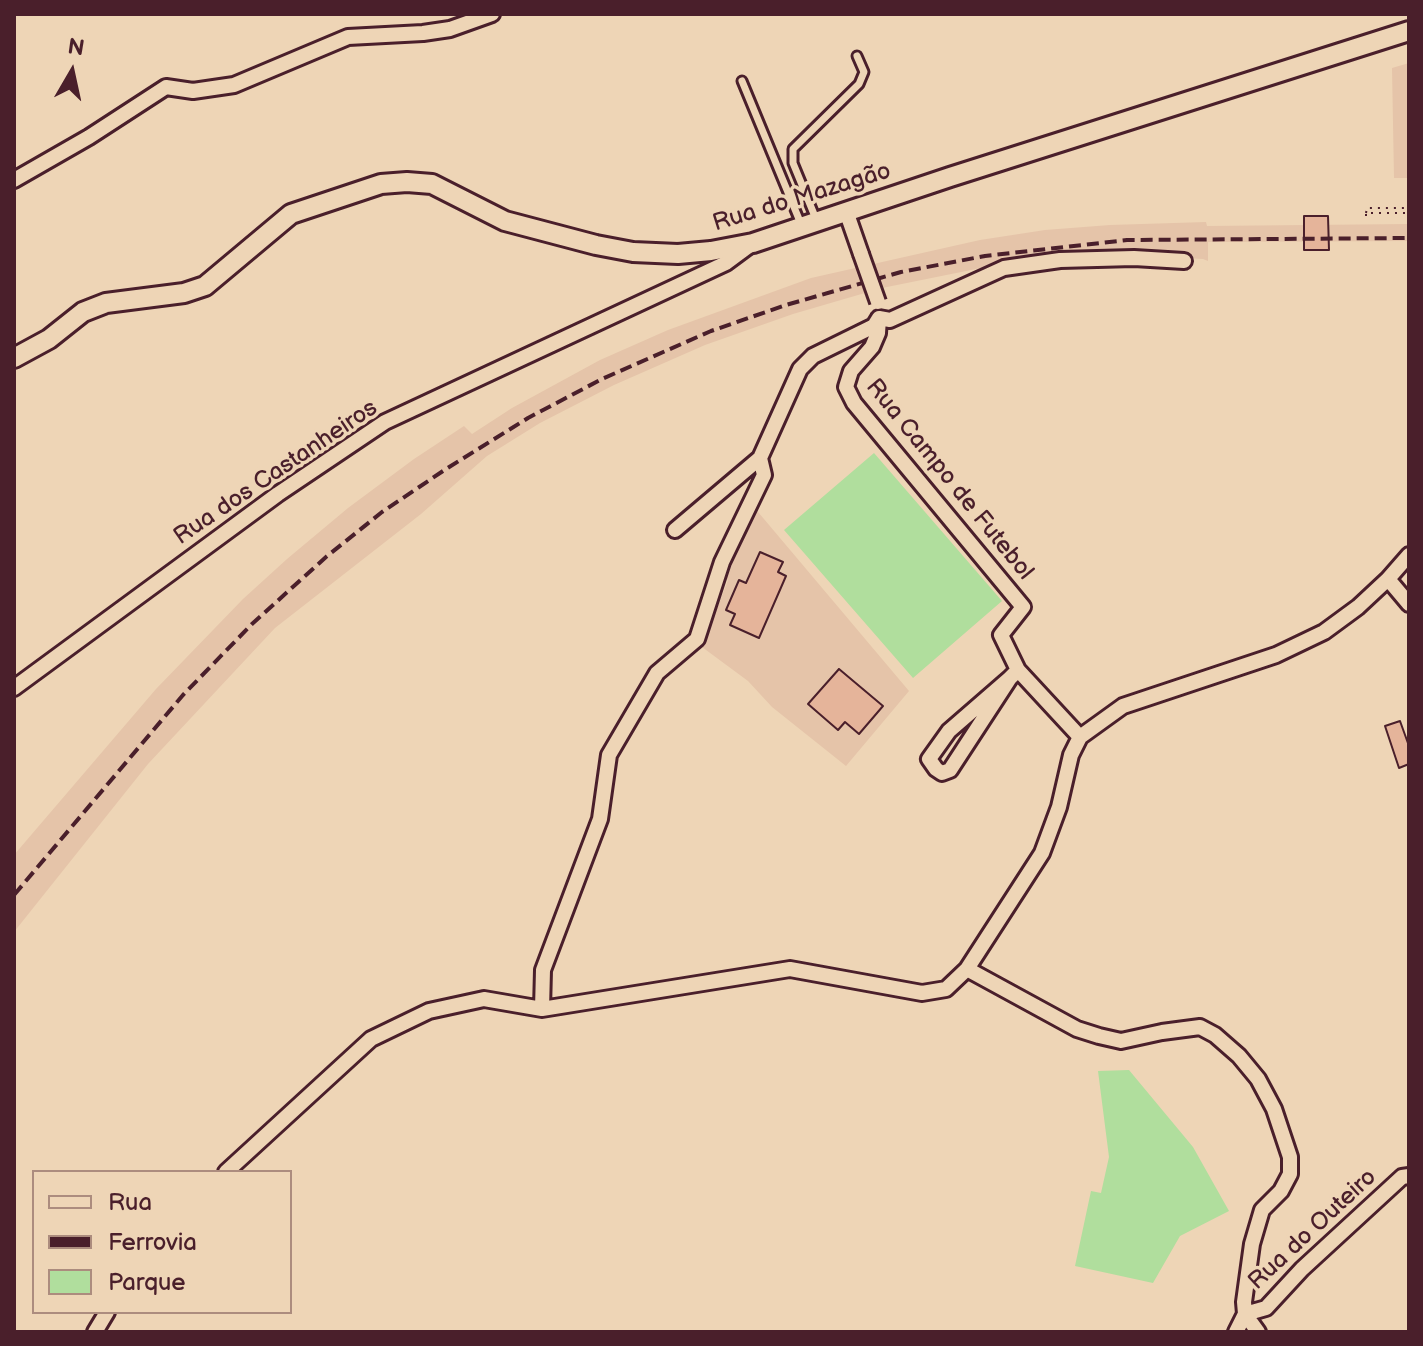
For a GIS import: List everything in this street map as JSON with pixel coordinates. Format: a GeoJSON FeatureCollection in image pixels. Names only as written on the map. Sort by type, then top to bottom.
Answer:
{"type":"FeatureCollection","features":[{"type":"Feature","properties":{"kind":"street"},"geometry":{"type":"LineString","coordinates":[[14,180],[89,137],[166,87],[193,91],[234,85],[348,37],[436,31],[492,14]]}},
{"type":"Feature","properties":{"kind":"street","name":"Rua do Mazagão"},"geometry":{"type":"LineString","coordinates":[[14,358],[49,339],[83,312],[106,303],[184,293],[205,286],[291,214],[381,184],[432,184],[505,221],[633,252],[678,254],[753,243],[1409,31]]}},
{"type":"Feature","properties":{"kind":"street"},"geometry":{"type":"LineString","coordinates":[[675,530],[760,458],[800,369],[813,356],[874,326],[879,318],[878,302],[846,211]]}},
{"type":"Feature","properties":{"kind":"street","name":"Rua dos Castanheiros"},"geometry":{"type":"LineString","coordinates":[[14,688],[278,494],[385,422],[726,263],[753,243]]}},
{"type":"Feature","properties":{"kind":"street"},"geometry":{"type":"LineString","coordinates":[[879,318],[890,320],[1004,268],[1060,260],[1134,258],[1184,261]]}},
{"type":"Feature","properties":{"kind":"street","name":"Rua Campo de Futebol"},"geometry":{"type":"LineString","coordinates":[[879,318],[878,333],[872,347],[851,371],[846,387],[854,403],[1023,607],[1001,635],[1014,674],[1080,737]]}},
{"type":"Feature","properties":{"kind":"street"},"geometry":{"type":"LineString","coordinates":[[542,1009],[543,970],[600,819],[609,755],[657,673],[697,639],[722,562],[764,475],[760,458]]}},
{"type":"Feature","properties":{"kind":"street"},"geometry":{"type":"LineString","coordinates":[[228,1170],[371,1039],[429,1011],[484,999],[542,1009],[790,969],[922,993],[946,989],[967,969],[1042,853],[1059,807],[1071,755],[1080,737],[1123,706],[1276,655],[1324,632],[1358,607],[1409,555]]}},
{"type":"Feature","properties":{"kind":"street"},"geometry":{"type":"LineString","coordinates":[[1388,579],[1409,604]]}},
{"type":"Feature","properties":{"kind":"street"},"geometry":{"type":"LineString","coordinates":[[1014,674],[950,770],[942,773],[936,769],[929,759],[949,731],[1014,674]]}},
{"type":"Feature","properties":{"kind":"street"},"geometry":{"type":"LineString","coordinates":[[967,969],[1077,1029],[1099,1036],[1121,1041],[1200,1027],[1227,1046],[1258,1079],[1274,1109],[1290,1157],[1290,1174],[1281,1191],[1262,1210],[1252,1244],[1244,1302],[1245,1314],[1258,1332]]}},
{"type":"Feature","properties":{"kind":"street","name":"Rua do Outeiro"},"geometry":{"type":"LineString","coordinates":[[1245,1314],[1266,1308],[1302,1269],[1402,1177],[1409,1176]]}},
{"type":"Feature","properties":{"kind":"street"},"geometry":{"type":"LineString","coordinates":[[95,1332],[106,1314]]}},
{"type":"Feature","properties":{"kind":"street"},"geometry":{"type":"LineString","coordinates":[[1236,1332],[1245,1314]]}},
{"type":"Feature","properties":{"kind":"lane"},"geometry":{"type":"LineString","coordinates":[[810,224],[791,155],[796,145],[859,84],[864,72],[857,56]]}},
{"type":"Feature","properties":{"kind":"lane"},"geometry":{"type":"LineString","coordinates":[[742,81],[810,224]]}},
{"type":"Feature","properties":{"kind":"path"},"geometry":{"type":"LineString","coordinates":[[1409,208],[1367,208],[1366,214],[1409,213]]}},
{"type":"Feature","properties":{"kind":"shaded area"},"geometry":{"type":"Polygon","coordinates":[[[1409,63],[1409,178],[1394,178],[1392,68],[1409,63]]]}},
{"type":"Feature","properties":{"kind":"shaded area"},"geometry":{"type":"Polygon","coordinates":[[[1206,222],[1207,226],[1409,224],[1409,241],[1208,242],[1208,261],[1131,255],[1027,261],[986,267],[882,288],[793,314],[705,345],[614,385],[540,423],[487,456],[421,514],[275,628],[148,764],[14,932],[14,855],[156,689],[243,599],[287,559],[348,508],[464,426],[472,434],[512,408],[600,360],[668,330],[811,278],[980,240],[1045,230],[1206,222]]]}},
{"type":"Feature","properties":{"kind":"shaded area"},"geometry":{"type":"Polygon","coordinates":[[[753,506],[909,691],[846,766],[772,707],[748,681],[702,647],[728,580],[721,576],[753,506]]]}},
{"type":"Feature","properties":{"kind":"green space"},"geometry":{"type":"Polygon","coordinates":[[[874,453],[1002,601],[913,678],[784,530],[874,453]]]}},
{"type":"Feature","properties":{"kind":"green space"},"geometry":{"type":"Polygon","coordinates":[[[1129,1070],[1193,1147],[1229,1211],[1180,1236],[1153,1283],[1075,1266],[1091,1191],[1101,1193],[1109,1157],[1098,1071],[1129,1070]]]}},
{"type":"Feature","properties":{"kind":"building"},"geometry":{"type":"Polygon","coordinates":[[[1304,216],[1328,216],[1329,250],[1304,250],[1304,216]]]}},
{"type":"Feature","properties":{"kind":"building"},"geometry":{"type":"Polygon","coordinates":[[[760,552],[783,562],[778,572],[786,576],[759,638],[730,625],[735,614],[726,610],[739,580],[746,583],[760,552]]]}},
{"type":"Feature","properties":{"kind":"building"},"geometry":{"type":"Polygon","coordinates":[[[839,669],[883,706],[859,734],[845,722],[838,730],[808,704],[839,669]]]}},
{"type":"Feature","properties":{"kind":"building"},"geometry":{"type":"Polygon","coordinates":[[[1400,721],[1409,746],[1409,764],[1399,768],[1385,726],[1400,721]]]}},
{"type":"Feature","properties":{"kind":"railway"},"geometry":{"type":"LineString","coordinates":[[14,895],[183,695],[252,624],[326,557],[382,512],[446,469],[528,418],[602,379],[711,331],[786,305],[901,272],[985,256],[1127,240],[1409,238]]}}]}
